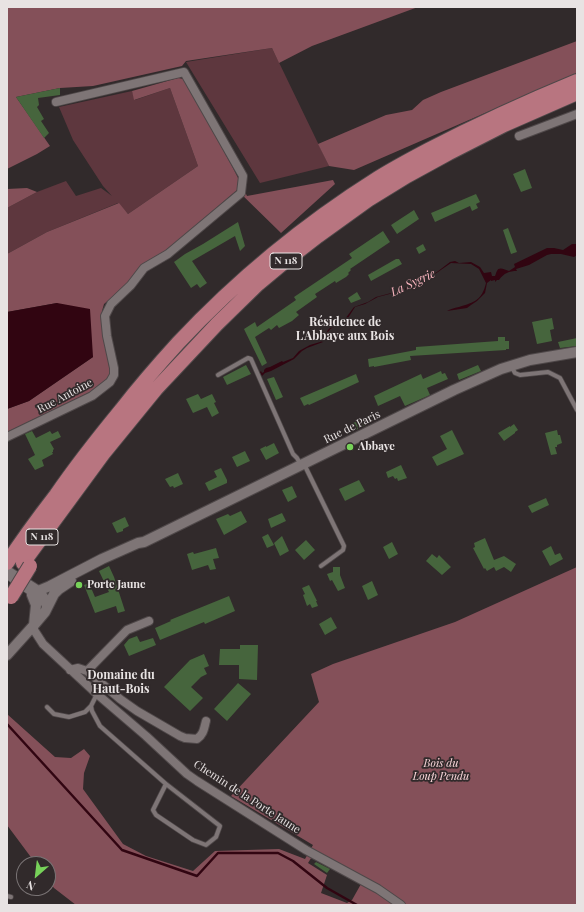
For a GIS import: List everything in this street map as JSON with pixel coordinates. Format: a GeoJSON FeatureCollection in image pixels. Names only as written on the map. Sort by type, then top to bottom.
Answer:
{"type":"FeatureCollection","features":[{"type":"Feature","properties":{"kind":"highway","name":"N 118"},"geometry":{"type":"LineString","coordinates":[[8,596],[18,562],[92,445],[177,344],[209,311],[242,281],[311,224],[354,194],[399,166],[454,136],[577,81]]}},
{"type":"Feature","properties":{"kind":"highway","name":"N 118"},"geometry":{"type":"LineString","coordinates":[[18,562],[61,511],[103,454],[156,389],[217,324],[258,284],[318,236],[368,200],[407,176],[448,153],[491,132],[577,93]]}},
{"type":"Feature","properties":{"kind":"street","name":"Rue Antoine"},"geometry":{"type":"LineString","coordinates":[[7,437],[92,396],[110,382],[114,375],[105,316],[111,304],[131,285],[144,268],[168,254],[241,192],[243,176],[184,72],[56,102]]}},
{"type":"Feature","properties":{"kind":"street"},"geometry":{"type":"LineString","coordinates":[[519,136],[577,114]]}},
{"type":"Feature","properties":{"kind":"street","name":"Rue de Paris"},"geometry":{"type":"LineString","coordinates":[[7,655],[45,612],[54,594],[102,559],[122,553],[138,542],[144,542],[454,390],[501,369],[530,360],[577,352]]}},
{"type":"Feature","properties":{"kind":"street","name":"Rue de Paris"},"geometry":{"type":"LineString","coordinates":[[35,593],[90,568]]}},
{"type":"Feature","properties":{"kind":"street"},"geometry":{"type":"LineString","coordinates":[[7,571],[35,593],[43,597],[47,606],[36,605]]}},
{"type":"Feature","properties":{"kind":"street"},"geometry":{"type":"LineString","coordinates":[[34,625],[36,605],[35,593]]}},
{"type":"Feature","properties":{"kind":"street"},"geometry":{"type":"LineString","coordinates":[[87,671],[127,630],[149,621]]}},
{"type":"Feature","properties":{"kind":"street","name":"Chemin de la Porte Jaune"},"geometry":{"type":"LineString","coordinates":[[34,625],[34,630],[43,644],[70,670],[187,774],[306,850],[378,889],[401,905]]}},
{"type":"Feature","properties":{"kind":"street"},"geometry":{"type":"LineString","coordinates":[[70,670],[78,668],[87,671],[137,711],[180,736],[190,739],[197,739],[204,731],[206,721]]}},
{"type":"Feature","properties":{"kind":"lane"},"geometry":{"type":"LineString","coordinates":[[218,375],[248,358],[251,359],[293,454],[303,464],[344,546],[343,550],[321,566]]}},
{"type":"Feature","properties":{"kind":"lane"},"geometry":{"type":"LineString","coordinates":[[510,366],[515,374],[520,375],[548,372],[560,378],[577,410]]}},
{"type":"Feature","properties":{"kind":"lane"},"geometry":{"type":"LineString","coordinates":[[7,577],[35,593]]}},
{"type":"Feature","properties":{"kind":"lane"},"geometry":{"type":"LineString","coordinates":[[47,707],[54,714],[69,717],[85,712],[92,706],[97,694]]}},
{"type":"Feature","properties":{"kind":"lane"},"geometry":{"type":"LineString","coordinates":[[92,706],[92,710],[100,726],[166,784],[220,826],[216,837],[206,845],[193,840],[156,815],[153,810],[166,784]]}},
{"type":"Feature","properties":{"kind":"shaded area"},"geometry":{"type":"Polygon","coordinates":[[[272,48],[329,166],[260,183],[186,62],[272,48]]]}},
{"type":"Feature","properties":{"kind":"shaded area"},"geometry":{"type":"Polygon","coordinates":[[[170,88],[198,166],[128,214],[118,203],[47,232],[7,254],[7,208],[37,192],[66,181],[76,196],[101,188],[112,196],[103,186],[73,140],[59,107],[132,91],[135,100],[170,88]]]}},
{"type":"Feature","properties":{"kind":"green space"},"geometry":{"type":"Polygon","coordinates":[[[7,7],[418,7],[312,46],[279,63],[272,48],[186,61],[182,66],[93,86],[60,88],[16,97],[50,146],[7,169],[7,7]]]}},
{"type":"Feature","properties":{"kind":"green space"},"geometry":{"type":"Polygon","coordinates":[[[577,41],[577,73],[354,170],[329,166],[318,144],[386,115],[412,110],[423,100],[441,92],[577,41]]]}},
{"type":"Feature","properties":{"kind":"green space"},"geometry":{"type":"Polygon","coordinates":[[[178,78],[184,79],[247,196],[333,180],[335,184],[281,233],[237,190],[104,304],[102,311],[110,374],[105,385],[7,432],[7,409],[29,401],[93,357],[57,303],[7,312],[7,254],[47,232],[119,203],[128,214],[198,166],[170,88],[134,100],[132,91],[178,78]]]}},
{"type":"Feature","properties":{"kind":"green space"},"geometry":{"type":"Polygon","coordinates":[[[27,188],[37,192],[7,208],[7,189],[27,188]]]}},
{"type":"Feature","properties":{"kind":"green space","name":"Bois du Loup Pendu"},"geometry":{"type":"Polygon","coordinates":[[[577,567],[577,905],[76,905],[56,890],[56,856],[30,856],[7,825],[7,714],[55,757],[71,758],[84,749],[90,756],[84,773],[83,789],[123,844],[146,856],[193,871],[215,851],[279,849],[305,859],[313,845],[231,796],[319,702],[311,674],[333,664],[455,622],[577,567]],[[313,855],[308,863],[327,875],[321,893],[347,903],[352,900],[361,884],[313,855]]]}},
{"type":"Feature","properties":{"kind":"water","name":"La Sygrie"},"geometry":{"type":"Polygon","coordinates":[[[572,244],[577,244],[577,255],[574,257],[561,254],[547,255],[529,265],[516,269],[517,271],[507,273],[495,282],[495,280],[491,280],[487,283],[485,293],[477,301],[467,308],[447,311],[477,300],[480,297],[486,283],[479,269],[471,264],[451,263],[435,274],[422,279],[405,290],[378,297],[365,304],[355,307],[348,318],[330,329],[323,342],[307,348],[294,359],[265,373],[262,376],[260,372],[261,371],[262,373],[266,368],[293,358],[299,351],[320,342],[328,330],[345,319],[354,307],[368,302],[376,297],[407,287],[413,283],[437,272],[450,262],[471,262],[480,267],[484,273],[491,272],[492,276],[495,276],[499,269],[509,271],[515,267],[514,264],[547,248],[563,250],[572,244]]]}},
{"type":"Feature","properties":{"kind":"water"},"geometry":{"type":"Polygon","coordinates":[[[57,303],[90,309],[93,357],[29,401],[7,409],[7,312],[57,303]]]}},
{"type":"Feature","properties":{"kind":"building"},"geometry":{"type":"Polygon","coordinates":[[[60,88],[60,95],[38,98],[39,105],[37,107],[44,119],[41,121],[49,133],[44,138],[16,97],[60,88]]]}},
{"type":"Feature","properties":{"kind":"building"},"geometry":{"type":"Polygon","coordinates":[[[525,169],[532,188],[521,192],[513,174],[525,169]]]}},
{"type":"Feature","properties":{"kind":"building"},"geometry":{"type":"Polygon","coordinates":[[[476,194],[480,202],[476,204],[478,208],[472,211],[470,206],[435,222],[431,213],[476,194]]]}},
{"type":"Feature","properties":{"kind":"building"},"geometry":{"type":"Polygon","coordinates":[[[414,210],[419,219],[397,234],[391,225],[414,210]]]}},
{"type":"Feature","properties":{"kind":"building"},"geometry":{"type":"Polygon","coordinates":[[[238,222],[245,246],[240,251],[235,236],[192,261],[207,283],[200,288],[197,284],[191,288],[174,262],[238,222]]]}},
{"type":"Feature","properties":{"kind":"building"},"geometry":{"type":"Polygon","coordinates":[[[508,228],[517,252],[511,254],[503,230],[508,228]]]}},
{"type":"Feature","properties":{"kind":"building"},"geometry":{"type":"Polygon","coordinates":[[[383,231],[390,242],[350,269],[349,274],[346,277],[336,283],[335,281],[315,294],[317,297],[296,312],[299,315],[292,321],[279,328],[277,325],[271,330],[269,328],[255,337],[267,363],[262,366],[244,329],[255,322],[257,327],[296,300],[294,297],[352,258],[349,254],[383,231]]]}},
{"type":"Feature","properties":{"kind":"building"},"geometry":{"type":"Polygon","coordinates":[[[423,244],[426,250],[419,254],[416,248],[423,244]]]}},
{"type":"Feature","properties":{"kind":"building"},"geometry":{"type":"Polygon","coordinates":[[[396,259],[399,259],[402,264],[371,281],[368,275],[396,259]]]}},
{"type":"Feature","properties":{"kind":"building"},"geometry":{"type":"Polygon","coordinates":[[[357,292],[361,299],[351,303],[348,298],[357,292]]]}},
{"type":"Feature","properties":{"kind":"building"},"geometry":{"type":"Polygon","coordinates":[[[552,318],[554,329],[550,330],[552,341],[537,344],[532,322],[552,318]]]}},
{"type":"Feature","properties":{"kind":"building"},"geometry":{"type":"Polygon","coordinates":[[[498,337],[505,337],[505,341],[509,341],[509,349],[410,356],[411,360],[369,367],[368,359],[416,350],[416,347],[498,341],[498,337]]]}},
{"type":"Feature","properties":{"kind":"building"},"geometry":{"type":"Polygon","coordinates":[[[577,338],[577,346],[560,348],[558,342],[577,338]]]}},
{"type":"Feature","properties":{"kind":"building"},"geometry":{"type":"Polygon","coordinates":[[[246,365],[251,374],[227,385],[223,377],[246,365]]]}},
{"type":"Feature","properties":{"kind":"building"},"geometry":{"type":"Polygon","coordinates":[[[478,365],[481,371],[459,380],[457,374],[478,365]]]}},
{"type":"Feature","properties":{"kind":"building"},"geometry":{"type":"Polygon","coordinates":[[[441,371],[442,374],[445,373],[448,379],[427,388],[430,395],[405,406],[400,396],[378,406],[374,396],[421,374],[423,379],[441,371]]]}},
{"type":"Feature","properties":{"kind":"building"},"geometry":{"type":"Polygon","coordinates":[[[356,374],[359,382],[304,406],[300,398],[356,374]]]}},
{"type":"Feature","properties":{"kind":"building"},"geometry":{"type":"Polygon","coordinates":[[[274,377],[283,397],[276,400],[267,379],[274,377]]]}},
{"type":"Feature","properties":{"kind":"building"},"geometry":{"type":"Polygon","coordinates":[[[198,394],[201,399],[212,394],[216,402],[214,403],[219,413],[212,417],[207,407],[193,413],[186,399],[198,394]]]}},
{"type":"Feature","properties":{"kind":"building"},"geometry":{"type":"Polygon","coordinates":[[[370,415],[372,422],[348,434],[345,427],[370,415]]]}},
{"type":"Feature","properties":{"kind":"building"},"geometry":{"type":"Polygon","coordinates":[[[514,424],[518,430],[504,441],[498,433],[514,424]]]}},
{"type":"Feature","properties":{"kind":"building"},"geometry":{"type":"Polygon","coordinates":[[[452,430],[464,454],[437,466],[432,457],[447,449],[440,436],[452,430]]]}},
{"type":"Feature","properties":{"kind":"building"},"geometry":{"type":"Polygon","coordinates":[[[557,430],[562,443],[555,447],[557,454],[551,455],[545,433],[557,430]]]}},
{"type":"Feature","properties":{"kind":"building"},"geometry":{"type":"Polygon","coordinates":[[[32,431],[36,438],[50,431],[52,434],[58,431],[61,437],[50,442],[54,449],[52,452],[53,454],[42,460],[44,466],[35,470],[28,459],[35,455],[25,434],[32,431]]]}},
{"type":"Feature","properties":{"kind":"building"},"geometry":{"type":"Polygon","coordinates":[[[274,443],[279,453],[266,460],[260,449],[274,443]]]}},
{"type":"Feature","properties":{"kind":"building"},"geometry":{"type":"Polygon","coordinates":[[[245,451],[250,461],[237,467],[232,457],[245,451]]]}},
{"type":"Feature","properties":{"kind":"building"},"geometry":{"type":"Polygon","coordinates":[[[401,465],[407,478],[398,481],[397,478],[395,479],[393,476],[388,478],[386,472],[401,465]]]}},
{"type":"Feature","properties":{"kind":"building"},"geometry":{"type":"Polygon","coordinates":[[[221,468],[227,483],[209,491],[205,483],[217,477],[214,471],[221,468]]]}},
{"type":"Feature","properties":{"kind":"building"},"geometry":{"type":"Polygon","coordinates":[[[178,473],[183,484],[174,488],[173,486],[170,487],[165,479],[178,473]]]}},
{"type":"Feature","properties":{"kind":"building"},"geometry":{"type":"Polygon","coordinates":[[[359,480],[365,491],[345,501],[339,489],[359,480]]]}},
{"type":"Feature","properties":{"kind":"building"},"geometry":{"type":"Polygon","coordinates":[[[292,486],[297,497],[288,502],[282,490],[292,486]]]}},
{"type":"Feature","properties":{"kind":"building"},"geometry":{"type":"Polygon","coordinates":[[[546,498],[549,505],[532,513],[528,506],[546,498]]]}},
{"type":"Feature","properties":{"kind":"building"},"geometry":{"type":"Polygon","coordinates":[[[241,511],[247,522],[224,535],[216,519],[228,514],[230,516],[241,511]]]}},
{"type":"Feature","properties":{"kind":"building"},"geometry":{"type":"Polygon","coordinates":[[[282,513],[286,521],[271,528],[268,519],[282,513]]]}},
{"type":"Feature","properties":{"kind":"building"},"geometry":{"type":"Polygon","coordinates":[[[125,517],[129,526],[123,529],[123,531],[117,533],[112,523],[125,517]]]}},
{"type":"Feature","properties":{"kind":"building"},"geometry":{"type":"Polygon","coordinates":[[[268,534],[274,545],[267,548],[262,537],[268,534]]]}},
{"type":"Feature","properties":{"kind":"building"},"geometry":{"type":"Polygon","coordinates":[[[282,536],[289,551],[280,556],[274,543],[282,536]]]}},
{"type":"Feature","properties":{"kind":"building"},"geometry":{"type":"Polygon","coordinates":[[[485,538],[494,560],[504,556],[516,564],[511,572],[504,567],[496,571],[494,567],[487,571],[485,568],[484,569],[473,548],[475,547],[474,543],[485,538]]]}},
{"type":"Feature","properties":{"kind":"building"},"geometry":{"type":"Polygon","coordinates":[[[306,540],[315,550],[304,560],[295,550],[306,540]]]}},
{"type":"Feature","properties":{"kind":"building"},"geometry":{"type":"Polygon","coordinates":[[[392,542],[398,554],[389,559],[383,547],[392,542]]]}},
{"type":"Feature","properties":{"kind":"building"},"geometry":{"type":"Polygon","coordinates":[[[551,546],[555,555],[560,553],[563,559],[550,566],[542,551],[551,546]]]}},
{"type":"Feature","properties":{"kind":"building"},"geometry":{"type":"Polygon","coordinates":[[[216,548],[219,558],[213,559],[216,569],[210,570],[208,565],[192,570],[187,554],[193,552],[194,554],[216,548]]]}},
{"type":"Feature","properties":{"kind":"building"},"geometry":{"type":"Polygon","coordinates":[[[432,554],[437,558],[439,555],[451,567],[442,575],[426,561],[432,554]]]}},
{"type":"Feature","properties":{"kind":"building"},"geometry":{"type":"Polygon","coordinates":[[[109,566],[125,611],[118,613],[116,606],[95,613],[84,585],[89,583],[95,597],[109,592],[99,571],[109,566]]]}},
{"type":"Feature","properties":{"kind":"building"},"geometry":{"type":"Polygon","coordinates":[[[333,567],[340,567],[340,575],[345,588],[338,591],[332,580],[330,581],[327,574],[333,572],[333,567]]]}},
{"type":"Feature","properties":{"kind":"building"},"geometry":{"type":"Polygon","coordinates":[[[372,581],[378,595],[368,600],[362,586],[372,581]]]}},
{"type":"Feature","properties":{"kind":"building"},"geometry":{"type":"Polygon","coordinates":[[[309,585],[318,606],[312,608],[310,604],[307,606],[303,595],[305,594],[302,588],[309,585]]]}},
{"type":"Feature","properties":{"kind":"building"},"geometry":{"type":"Polygon","coordinates":[[[229,596],[235,611],[205,624],[204,622],[160,640],[155,628],[171,621],[170,620],[229,596]]]}},
{"type":"Feature","properties":{"kind":"building"},"geometry":{"type":"Polygon","coordinates":[[[331,617],[337,628],[325,635],[319,624],[331,617]]]}},
{"type":"Feature","properties":{"kind":"building"},"geometry":{"type":"Polygon","coordinates":[[[137,636],[140,642],[153,638],[156,645],[129,656],[124,645],[129,639],[137,636]]]}},
{"type":"Feature","properties":{"kind":"building"},"geometry":{"type":"Polygon","coordinates":[[[240,645],[258,645],[257,680],[239,679],[239,665],[219,665],[220,649],[240,649],[240,645]]]}},
{"type":"Feature","properties":{"kind":"building"},"geometry":{"type":"Polygon","coordinates":[[[204,654],[209,666],[204,668],[207,674],[201,677],[191,687],[203,698],[190,711],[164,687],[190,660],[204,654]]]}},
{"type":"Feature","properties":{"kind":"building"},"geometry":{"type":"Polygon","coordinates":[[[238,683],[251,694],[227,721],[214,709],[238,683]]]}},
{"type":"Feature","properties":{"kind":"building"},"geometry":{"type":"Polygon","coordinates":[[[316,862],[330,869],[327,873],[314,864],[316,862]]]}},
{"type":"Feature","properties":{"kind":"waterway"},"geometry":{"type":"LineString","coordinates":[[7,724],[122,850],[197,876],[218,853],[278,853],[293,861],[327,888],[357,905]]}},
{"type":"Feature","properties":{"kind":"place","name":"Abbaye"},"geometry":{"type":"Point","coordinates":[350,447]}},
{"type":"Feature","properties":{"kind":"place","name":"Porte Jaune"},"geometry":{"type":"Point","coordinates":[79,585]}},
{"type":"Feature","properties":{"kind":"district","name":"Résidence de L'Abbaye aux Bois"},"geometry":{"type":"Point","coordinates":[345,329]}},
{"type":"Feature","properties":{"kind":"district","name":"Domaine du Haut-Bois"},"geometry":{"type":"Point","coordinates":[121,682]}}]}
